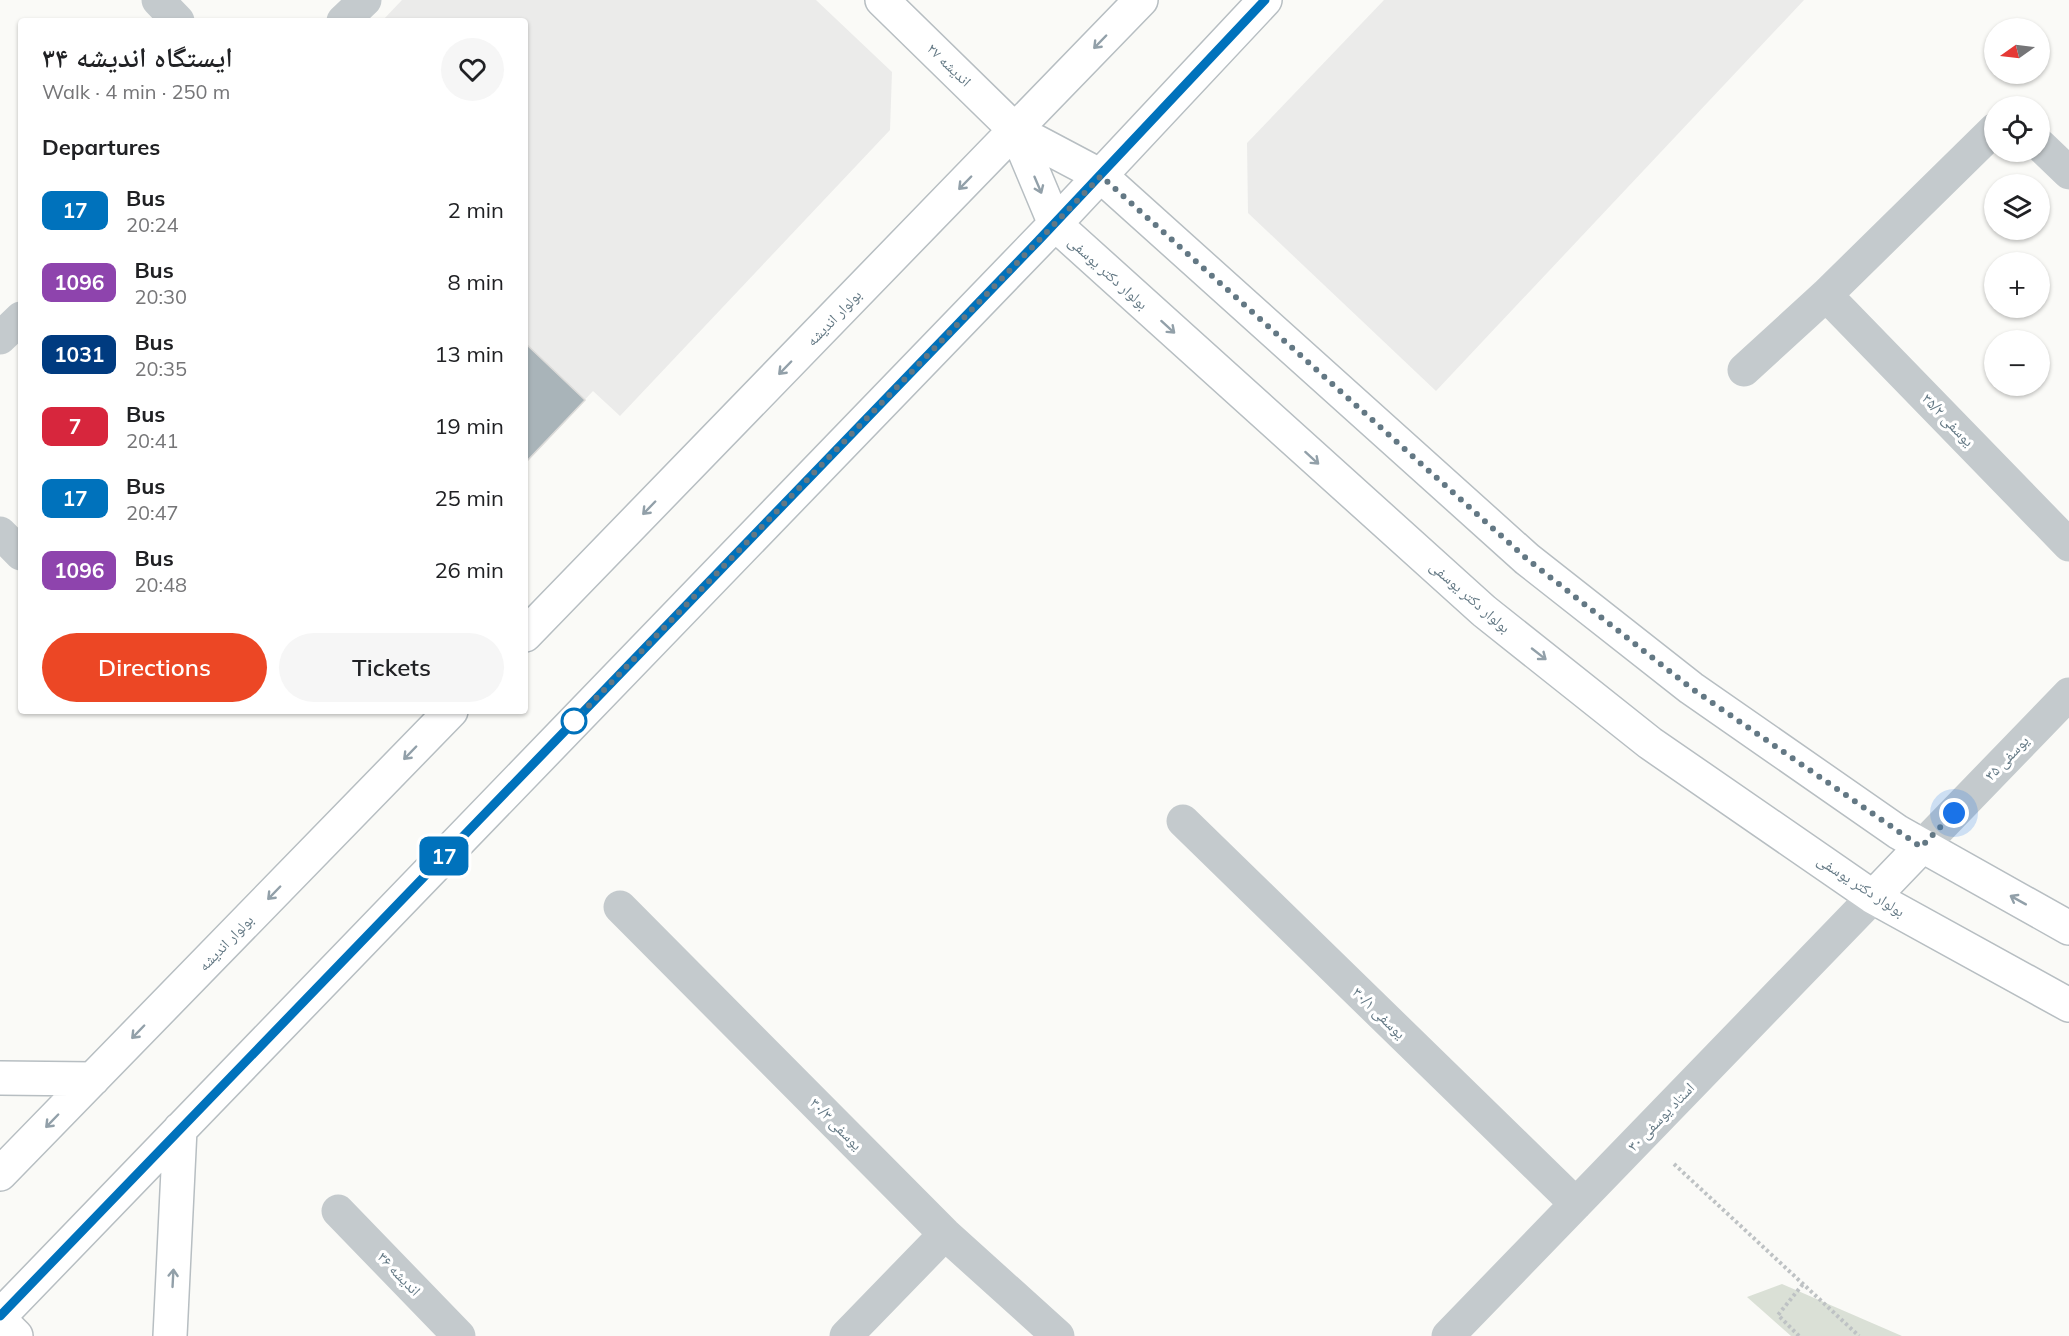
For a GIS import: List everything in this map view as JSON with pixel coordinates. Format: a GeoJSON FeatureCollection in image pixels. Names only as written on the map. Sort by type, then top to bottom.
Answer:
{"type":"FeatureCollection","features":[{"type":"Feature","properties":{"kind":"main road","name":"اندیشه ۲۷"},"geometry":{"type":"LineString","coordinates":[[882,0],[1016,131]]}},
{"type":"Feature","properties":{"kind":"main road","name":"بولوار اندیشه"},"geometry":{"type":"LineString","coordinates":[[528,632],[1141,0]]}},
{"type":"Feature","properties":{"kind":"main road"},"geometry":{"type":"LineString","coordinates":[[16,1336],[0,1318],[1101,176],[1265,0]]}},
{"type":"Feature","properties":{"kind":"main road"},"geometry":{"type":"LineString","coordinates":[[1016,131],[1101,176],[1527,559],[1691,688],[1921,847],[2069,928]]}},
{"type":"Feature","properties":{"kind":"main road","name":"بولوار دکتر یوسفی"},"geometry":{"type":"LineString","coordinates":[[1016,131],[1054,224],[1484,611],[1650,743],[1873,897],[2069,1005]]}},
{"type":"Feature","properties":{"kind":"main road","name":"بولوار اندیشه"},"geometry":{"type":"LineString","coordinates":[[0,1174],[448,714]]}},
{"type":"Feature","properties":{"kind":"main road"},"geometry":{"type":"LineString","coordinates":[[1873,897],[1921,847]]}},
{"type":"Feature","properties":{"kind":"main road"},"geometry":{"type":"LineString","coordinates":[[0,1078],[93,1079]]}},
{"type":"Feature","properties":{"kind":"main road"},"geometry":{"type":"LineString","coordinates":[[170,1336],[180,1129]]}},
{"type":"Feature","properties":{"kind":"street"},"geometry":{"type":"LineString","coordinates":[[158,0],[175,18]]}},
{"type":"Feature","properties":{"kind":"street"},"geometry":{"type":"LineString","coordinates":[[346,18],[365,0]]}},
{"type":"Feature","properties":{"kind":"street"},"geometry":{"type":"LineString","coordinates":[[1744,370],[1826,295],[1984,140]]}},
{"type":"Feature","properties":{"kind":"street"},"geometry":{"type":"LineString","coordinates":[[2050,155],[2069,173]]}},
{"type":"Feature","properties":{"kind":"street","name":"یوسفی ۳۵/۲"},"geometry":{"type":"LineString","coordinates":[[1826,295],[2069,545]]}},
{"type":"Feature","properties":{"kind":"street"},"geometry":{"type":"LineString","coordinates":[[0,339],[18,321]]}},
{"type":"Feature","properties":{"kind":"street"},"geometry":{"type":"LineString","coordinates":[[0,532],[18,551]]}},
{"type":"Feature","properties":{"kind":"street","name":"یوسفی ۳۵"},"geometry":{"type":"LineString","coordinates":[[1921,847],[2069,694]]}},
{"type":"Feature","properties":{"kind":"street","name":"یوسفی ۳۰/۱"},"geometry":{"type":"LineString","coordinates":[[1183,821],[1576,1204]]}},
{"type":"Feature","properties":{"kind":"street","name":"استاد یوسفی ۳۰"},"geometry":{"type":"LineString","coordinates":[[1448,1336],[1873,897]]}},
{"type":"Feature","properties":{"kind":"street","name":"یوسفی ۳۰/۳"},"geometry":{"type":"LineString","coordinates":[[620,907],[945,1234],[1058,1336]]}},
{"type":"Feature","properties":{"kind":"street","name":"اندیشه ۳۶"},"geometry":{"type":"LineString","coordinates":[[338,1211],[459,1336]]}},
{"type":"Feature","properties":{"kind":"street"},"geometry":{"type":"LineString","coordinates":[[846,1336],[945,1234]]}},
{"type":"Feature","properties":{"kind":"path"},"geometry":{"type":"LineString","coordinates":[[1643,1135],[1859,1336]]}},
{"type":"Feature","properties":{"kind":"path"},"geometry":{"type":"LineString","coordinates":[[1800,1336],[1778,1315],[1803,1284]]}},
{"type":"Feature","properties":{"kind":"shaded area"},"geometry":{"type":"Polygon","coordinates":[[[402,0],[816,0],[892,72],[890,130],[620,416],[593,391],[528,460],[528,18],[385,18],[402,0]]]}},
{"type":"Feature","properties":{"kind":"shaded area"},"geometry":{"type":"Polygon","coordinates":[[[1384,0],[1804,0],[1436,391],[1248,213],[1247,143],[1384,0]]]}},
{"type":"Feature","properties":{"kind":"shaded area"},"geometry":{"type":"Polygon","coordinates":[[[1782,1284],[1902,1336],[1791,1336],[1747,1297],[1782,1284]]]}},
{"type":"Feature","properties":{"kind":"building"},"geometry":{"type":"Polygon","coordinates":[[[528,346],[585,400],[528,460],[528,346]]]}},
{"type":"Feature","properties":{"kind":"bus line","name":"17"},"geometry":{"type":"LineString","coordinates":[[0,1316],[1101,176],[1265,0]]}},
{"type":"Feature","properties":{"kind":"route"},"geometry":{"type":"LineString","coordinates":[[574,721],[1101,176],[1527,559],[1691,688],[1921,847],[1954,813]]}}]}
